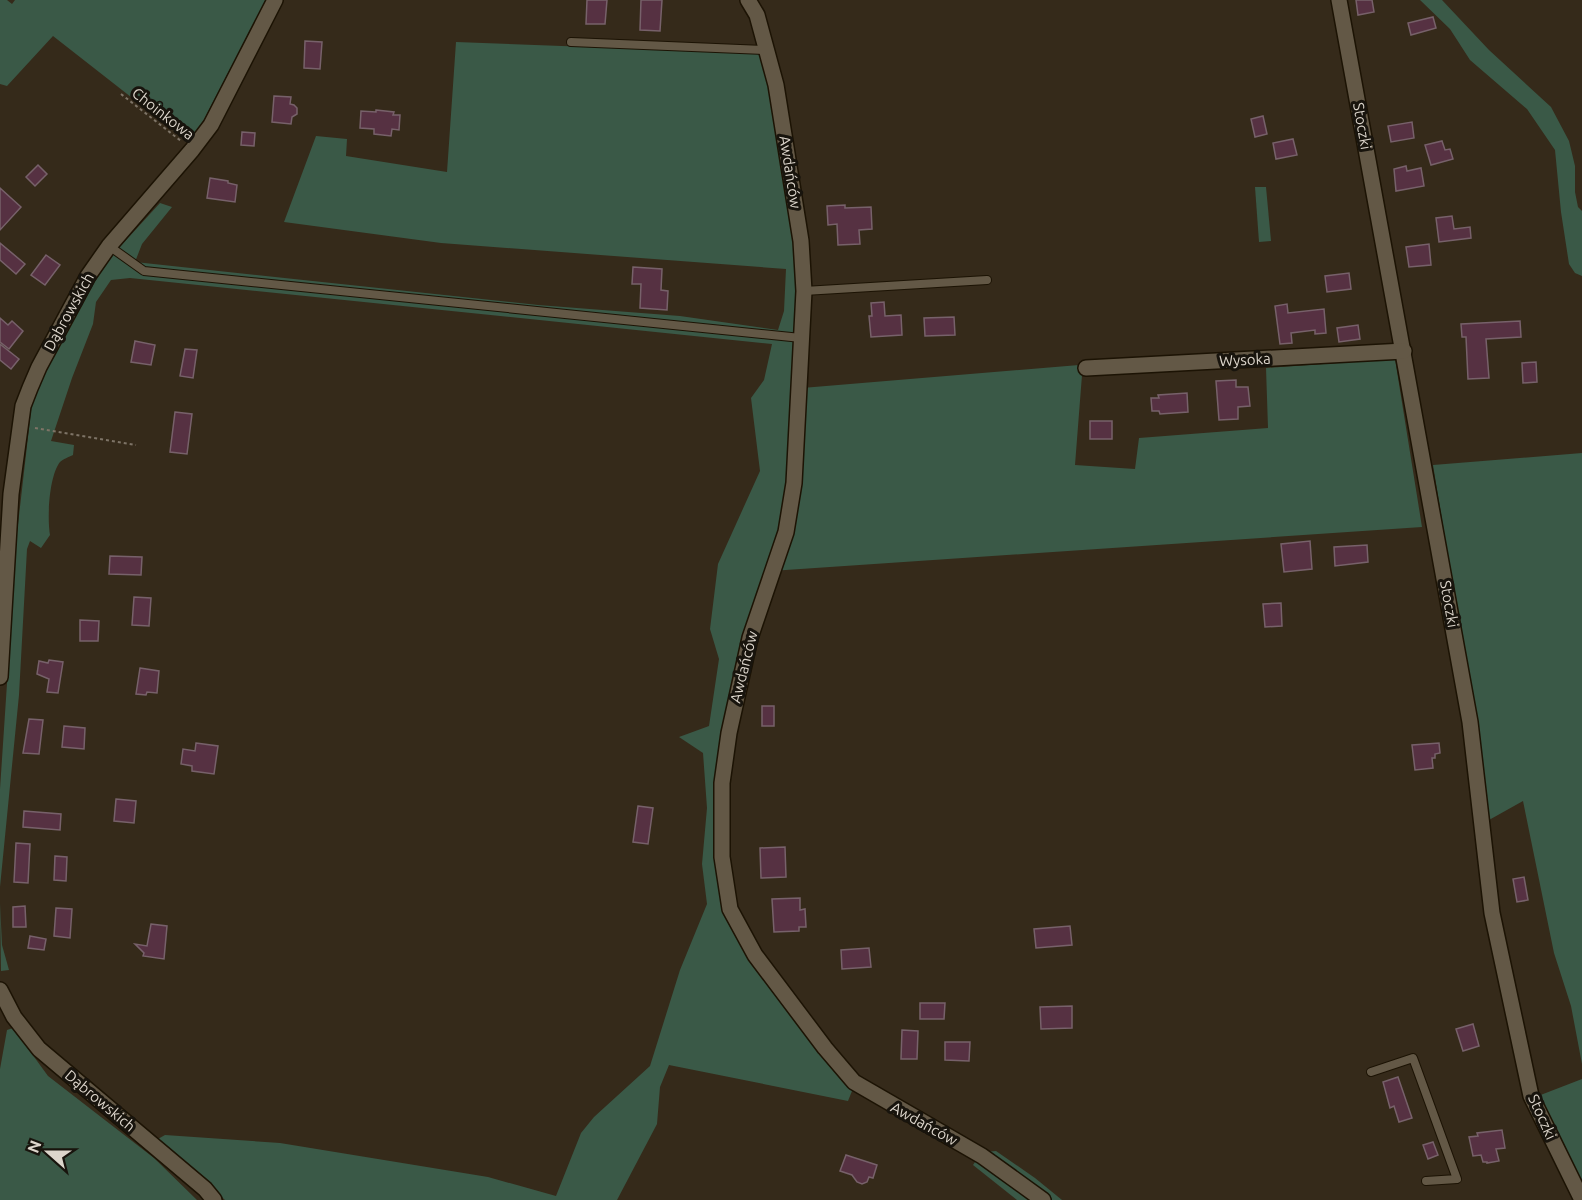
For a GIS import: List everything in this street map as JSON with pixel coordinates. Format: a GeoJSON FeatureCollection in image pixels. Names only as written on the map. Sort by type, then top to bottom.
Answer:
{"type":"FeatureCollection","features":[{"type":"Feature","properties":{"kind":"street","name":"Dąbrowskich"},"geometry":{"type":"LineString","coordinates":[[0,677],[11,494],[23,406],[39,367],[75,297],[109,246],[211,125],[275,0]]}},
{"type":"Feature","properties":{"kind":"street","name":"Awdańców"},"geometry":{"type":"LineString","coordinates":[[748,0],[757,15],[776,85],[801,241],[804,291],[794,483],[786,532],[750,638],[729,733],[722,783],[722,857],[730,909],[755,955],[825,1048],[854,1082],[982,1156],[1043,1200]]}},
{"type":"Feature","properties":{"kind":"street","name":"Stoczki"},"geometry":{"type":"LineString","coordinates":[[1339,0],[1470,722],[1492,913],[1531,1096],[1582,1200]]}},
{"type":"Feature","properties":{"kind":"street","name":"Wysoka"},"geometry":{"type":"LineString","coordinates":[[1086,368],[1404,351]]}},
{"type":"Feature","properties":{"kind":"street","name":"Dąbrowskich"},"geometry":{"type":"LineString","coordinates":[[0,990],[14,1017],[39,1049],[206,1189],[214,1200]]}},
{"type":"Feature","properties":{"kind":"lane"},"geometry":{"type":"LineString","coordinates":[[571,42],[766,50]]}},
{"type":"Feature","properties":{"kind":"lane"},"geometry":{"type":"LineString","coordinates":[[109,246],[144,271],[801,338]]}},
{"type":"Feature","properties":{"kind":"lane"},"geometry":{"type":"LineString","coordinates":[[804,291],[987,280]]}},
{"type":"Feature","properties":{"kind":"lane"},"geometry":{"type":"LineString","coordinates":[[1371,1071],[1413,1058],[1458,1179],[1426,1182]]}},
{"type":"Feature","properties":{"kind":"path","name":"Choinkowa"},"geometry":{"type":"LineString","coordinates":[[121,94],[192,150]]}},
{"type":"Feature","properties":{"kind":"path"},"geometry":{"type":"LineString","coordinates":[[21,426],[136,445]]}},
{"type":"Feature","properties":{"kind":"green space"},"geometry":{"type":"Polygon","coordinates":[[[0,0],[7,0],[12,4],[15,0],[266,0],[191,144],[53,36],[7,86],[0,84],[0,0]]]}},
{"type":"Feature","properties":{"kind":"green space"},"geometry":{"type":"Polygon","coordinates":[[[1420,0],[1442,0],[1489,50],[1551,107],[1569,141],[1575,166],[1575,192],[1578,207],[1582,211],[1582,276],[1575,273],[1569,264],[1555,150],[1527,109],[1470,60],[1450,29],[1420,0]]]}},
{"type":"Feature","properties":{"kind":"green space"},"geometry":{"type":"Polygon","coordinates":[[[456,42],[774,54],[784,82],[790,124],[802,388],[1079,365],[1082,375],[1075,465],[1135,469],[1139,438],[1268,428],[1266,368],[1395,359],[1422,527],[771,571],[743,653],[718,875],[723,914],[751,964],[822,1054],[854,1086],[848,1101],[669,1065],[660,1087],[657,1124],[617,1200],[225,1200],[158,1139],[165,1135],[280,1143],[488,1177],[556,1196],[581,1133],[594,1117],[650,1066],[680,970],[707,904],[702,864],[707,808],[703,753],[679,737],[709,726],[719,659],[710,629],[718,564],[760,471],[751,398],[764,380],[772,344],[130,278],[111,280],[96,302],[93,324],[51,441],[74,445],[73,455],[60,462],[53,477],[49,508],[50,535],[41,548],[30,541],[27,549],[19,695],[0,887],[0,789],[17,533],[32,402],[70,318],[105,263],[160,203],[172,207],[142,244],[135,262],[538,305],[680,316],[778,330],[784,311],[786,269],[441,243],[284,222],[316,136],[347,139],[346,156],[447,172],[456,42]]]}},
{"type":"Feature","properties":{"kind":"green space"},"geometry":{"type":"Polygon","coordinates":[[[1255,187],[1266,187],[1271,241],[1259,242],[1255,187]]]}},
{"type":"Feature","properties":{"kind":"green space"},"geometry":{"type":"Polygon","coordinates":[[[1582,453],[1582,1064],[1571,1006],[1554,953],[1523,801],[1489,820],[1483,769],[1433,465],[1582,453]]]}},
{"type":"Feature","properties":{"kind":"green space"},"geometry":{"type":"Polygon","coordinates":[[[0,903],[2,945],[9,970],[1,971],[0,903]]]}},
{"type":"Feature","properties":{"kind":"green space"},"geometry":{"type":"Polygon","coordinates":[[[13,1028],[48,1076],[154,1158],[197,1200],[0,1200],[0,1069],[7,1030],[13,1028]]]}},
{"type":"Feature","properties":{"kind":"green space"},"geometry":{"type":"Polygon","coordinates":[[[1582,1079],[1582,1188],[1538,1096],[1582,1079]]]}},
{"type":"Feature","properties":{"kind":"green space"},"geometry":{"type":"Polygon","coordinates":[[[996,1151],[1062,1200],[1051,1200],[985,1152],[996,1151]]]}},
{"type":"Feature","properties":{"kind":"green space"},"geometry":{"type":"Polygon","coordinates":[[[977,1159],[1035,1200],[1017,1200],[973,1165],[977,1159]]]}},
{"type":"Feature","properties":{"kind":"building"},"geometry":{"type":"Polygon","coordinates":[[[587,0],[607,0],[605,24],[586,24],[587,0]]]}},
{"type":"Feature","properties":{"kind":"building"},"geometry":{"type":"Polygon","coordinates":[[[641,0],[662,0],[660,31],[640,30],[641,0]]]}},
{"type":"Feature","properties":{"kind":"building"},"geometry":{"type":"Polygon","coordinates":[[[1356,0],[1372,0],[1374,12],[1358,15],[1356,0]]]}},
{"type":"Feature","properties":{"kind":"building"},"geometry":{"type":"Polygon","coordinates":[[[1433,17],[1436,28],[1411,35],[1408,23],[1433,17]]]}},
{"type":"Feature","properties":{"kind":"building"},"geometry":{"type":"Polygon","coordinates":[[[305,41],[322,42],[320,69],[304,68],[305,41]]]}},
{"type":"Feature","properties":{"kind":"building"},"geometry":{"type":"Polygon","coordinates":[[[274,96],[291,97],[290,104],[297,108],[297,114],[292,117],[291,124],[272,122],[274,96]]]}},
{"type":"Feature","properties":{"kind":"building"},"geometry":{"type":"Polygon","coordinates":[[[376,110],[400,115],[399,130],[392,129],[391,136],[374,134],[374,129],[360,128],[361,111],[376,112],[376,110]]]}},
{"type":"Feature","properties":{"kind":"building"},"geometry":{"type":"Polygon","coordinates":[[[1263,116],[1267,134],[1255,137],[1251,119],[1263,116]]]}},
{"type":"Feature","properties":{"kind":"building"},"geometry":{"type":"Polygon","coordinates":[[[1412,122],[1414,138],[1391,142],[1388,126],[1412,122]]]}},
{"type":"Feature","properties":{"kind":"building"},"geometry":{"type":"Polygon","coordinates":[[[242,132],[255,133],[254,146],[241,145],[242,132]]]}},
{"type":"Feature","properties":{"kind":"building"},"geometry":{"type":"Polygon","coordinates":[[[1293,139],[1297,155],[1276,159],[1273,143],[1293,139]]]}},
{"type":"Feature","properties":{"kind":"building"},"geometry":{"type":"Polygon","coordinates":[[[1442,141],[1445,150],[1450,149],[1453,159],[1431,165],[1425,145],[1442,141]]]}},
{"type":"Feature","properties":{"kind":"building"},"geometry":{"type":"Polygon","coordinates":[[[38,165],[47,174],[35,186],[26,177],[38,165]]]}},
{"type":"Feature","properties":{"kind":"building"},"geometry":{"type":"Polygon","coordinates":[[[1406,166],[1407,171],[1421,168],[1424,186],[1396,191],[1394,169],[1406,166]]]}},
{"type":"Feature","properties":{"kind":"building"},"geometry":{"type":"Polygon","coordinates":[[[210,178],[237,185],[235,202],[207,198],[210,178]]]}},
{"type":"Feature","properties":{"kind":"building"},"geometry":{"type":"Polygon","coordinates":[[[0,188],[21,207],[0,230],[0,188]]]}},
{"type":"Feature","properties":{"kind":"building"},"geometry":{"type":"Polygon","coordinates":[[[845,205],[845,208],[871,207],[872,229],[859,230],[860,244],[838,245],[837,224],[828,225],[827,206],[845,205]]]}},
{"type":"Feature","properties":{"kind":"building"},"geometry":{"type":"Polygon","coordinates":[[[1452,216],[1454,229],[1470,227],[1471,238],[1439,242],[1436,218],[1452,216]]]}},
{"type":"Feature","properties":{"kind":"building"},"geometry":{"type":"Polygon","coordinates":[[[0,243],[25,264],[16,274],[0,260],[0,243]]]}},
{"type":"Feature","properties":{"kind":"building"},"geometry":{"type":"Polygon","coordinates":[[[1429,244],[1431,265],[1409,267],[1406,247],[1429,244]]]}},
{"type":"Feature","properties":{"kind":"building"},"geometry":{"type":"Polygon","coordinates":[[[46,255],[60,265],[45,285],[31,275],[46,255]]]}},
{"type":"Feature","properties":{"kind":"building"},"geometry":{"type":"Polygon","coordinates":[[[633,267],[662,269],[661,290],[668,291],[667,310],[640,308],[641,284],[632,284],[633,267]]]}},
{"type":"Feature","properties":{"kind":"building"},"geometry":{"type":"Polygon","coordinates":[[[1349,273],[1351,289],[1327,292],[1325,276],[1349,273]]]}},
{"type":"Feature","properties":{"kind":"building"},"geometry":{"type":"Polygon","coordinates":[[[884,302],[885,316],[901,315],[902,335],[871,337],[869,316],[872,316],[871,303],[884,302]]]}},
{"type":"Feature","properties":{"kind":"building"},"geometry":{"type":"Polygon","coordinates":[[[1287,304],[1288,313],[1324,309],[1326,333],[1315,334],[1315,330],[1291,333],[1292,343],[1280,344],[1275,306],[1287,304]]]}},
{"type":"Feature","properties":{"kind":"building"},"geometry":{"type":"Polygon","coordinates":[[[954,317],[955,335],[925,336],[924,318],[954,317]]]}},
{"type":"Feature","properties":{"kind":"building"},"geometry":{"type":"Polygon","coordinates":[[[0,318],[8,325],[12,321],[23,331],[9,349],[0,342],[0,318]]]}},
{"type":"Feature","properties":{"kind":"building"},"geometry":{"type":"Polygon","coordinates":[[[1520,321],[1521,337],[1486,339],[1489,378],[1468,379],[1466,337],[1462,337],[1461,324],[1520,321]]]}},
{"type":"Feature","properties":{"kind":"building"},"geometry":{"type":"Polygon","coordinates":[[[1358,325],[1360,339],[1339,342],[1337,328],[1358,325]]]}},
{"type":"Feature","properties":{"kind":"building"},"geometry":{"type":"Polygon","coordinates":[[[135,341],[155,345],[151,365],[131,362],[135,341]]]}},
{"type":"Feature","properties":{"kind":"building"},"geometry":{"type":"Polygon","coordinates":[[[0,344],[19,359],[11,369],[0,360],[0,344]]]}},
{"type":"Feature","properties":{"kind":"building"},"geometry":{"type":"Polygon","coordinates":[[[185,349],[197,350],[193,378],[180,376],[185,349]]]}},
{"type":"Feature","properties":{"kind":"building"},"geometry":{"type":"Polygon","coordinates":[[[1536,362],[1537,382],[1523,383],[1522,363],[1536,362]]]}},
{"type":"Feature","properties":{"kind":"building"},"geometry":{"type":"Polygon","coordinates":[[[1236,380],[1236,387],[1248,387],[1250,406],[1238,407],[1238,419],[1219,420],[1216,381],[1236,380]]]}},
{"type":"Feature","properties":{"kind":"building"},"geometry":{"type":"Polygon","coordinates":[[[1187,393],[1188,412],[1160,414],[1159,411],[1152,411],[1151,398],[1159,398],[1158,395],[1187,393]]]}},
{"type":"Feature","properties":{"kind":"building"},"geometry":{"type":"Polygon","coordinates":[[[175,412],[192,414],[187,454],[170,452],[175,412]]]}},
{"type":"Feature","properties":{"kind":"building"},"geometry":{"type":"Polygon","coordinates":[[[1090,421],[1112,421],[1112,439],[1090,439],[1090,421]]]}},
{"type":"Feature","properties":{"kind":"building"},"geometry":{"type":"Polygon","coordinates":[[[1310,541],[1312,569],[1284,572],[1281,544],[1310,541]]]}},
{"type":"Feature","properties":{"kind":"building"},"geometry":{"type":"Polygon","coordinates":[[[1367,545],[1368,562],[1335,566],[1334,547],[1367,545]]]}},
{"type":"Feature","properties":{"kind":"building"},"geometry":{"type":"Polygon","coordinates":[[[110,556],[142,557],[141,575],[109,574],[110,556]]]}},
{"type":"Feature","properties":{"kind":"building"},"geometry":{"type":"Polygon","coordinates":[[[134,597],[151,598],[149,626],[132,625],[134,597]]]}},
{"type":"Feature","properties":{"kind":"building"},"geometry":{"type":"Polygon","coordinates":[[[1281,603],[1282,626],[1265,627],[1263,604],[1281,603]]]}},
{"type":"Feature","properties":{"kind":"building"},"geometry":{"type":"Polygon","coordinates":[[[80,620],[99,621],[98,641],[80,641],[80,620]]]}},
{"type":"Feature","properties":{"kind":"building"},"geometry":{"type":"Polygon","coordinates":[[[49,660],[63,662],[58,693],[47,692],[49,679],[37,674],[39,661],[48,663],[49,660]]]}},
{"type":"Feature","properties":{"kind":"building"},"geometry":{"type":"Polygon","coordinates":[[[140,668],[159,671],[157,693],[136,694],[140,668]]]}},
{"type":"Feature","properties":{"kind":"building"},"geometry":{"type":"Polygon","coordinates":[[[762,706],[774,706],[774,726],[762,726],[762,706]]]}},
{"type":"Feature","properties":{"kind":"building"},"geometry":{"type":"Polygon","coordinates":[[[29,719],[43,720],[39,754],[23,753],[29,719]]]}},
{"type":"Feature","properties":{"kind":"building"},"geometry":{"type":"Polygon","coordinates":[[[64,726],[85,728],[84,749],[62,747],[64,726]]]}},
{"type":"Feature","properties":{"kind":"building"},"geometry":{"type":"Polygon","coordinates":[[[196,743],[218,746],[214,774],[192,771],[192,766],[181,764],[183,749],[195,751],[196,743]]]}},
{"type":"Feature","properties":{"kind":"building"},"geometry":{"type":"Polygon","coordinates":[[[1439,743],[1440,753],[1435,754],[1435,758],[1432,758],[1433,768],[1415,770],[1412,745],[1439,743]]]}},
{"type":"Feature","properties":{"kind":"building"},"geometry":{"type":"Polygon","coordinates":[[[116,799],[136,801],[134,823],[114,821],[116,799]]]}},
{"type":"Feature","properties":{"kind":"building"},"geometry":{"type":"Polygon","coordinates":[[[638,806],[653,808],[648,844],[633,842],[638,806]]]}},
{"type":"Feature","properties":{"kind":"building"},"geometry":{"type":"Polygon","coordinates":[[[24,811],[61,814],[60,830],[23,827],[24,811]]]}},
{"type":"Feature","properties":{"kind":"building"},"geometry":{"type":"Polygon","coordinates":[[[16,843],[30,844],[28,883],[14,882],[16,843]]]}},
{"type":"Feature","properties":{"kind":"building"},"geometry":{"type":"Polygon","coordinates":[[[785,847],[786,877],[761,878],[760,848],[785,847]]]}},
{"type":"Feature","properties":{"kind":"building"},"geometry":{"type":"Polygon","coordinates":[[[55,856],[67,857],[66,881],[54,880],[55,856]]]}},
{"type":"Feature","properties":{"kind":"building"},"geometry":{"type":"Polygon","coordinates":[[[1524,877],[1528,900],[1517,902],[1513,879],[1524,877]]]}},
{"type":"Feature","properties":{"kind":"building"},"geometry":{"type":"Polygon","coordinates":[[[800,898],[800,910],[805,909],[806,927],[799,927],[799,931],[774,932],[772,899],[800,898]]]}},
{"type":"Feature","properties":{"kind":"building"},"geometry":{"type":"Polygon","coordinates":[[[25,906],[26,927],[13,927],[13,907],[25,906]]]}},
{"type":"Feature","properties":{"kind":"building"},"geometry":{"type":"Polygon","coordinates":[[[56,908],[72,909],[70,938],[54,936],[56,908]]]}},
{"type":"Feature","properties":{"kind":"building"},"geometry":{"type":"Polygon","coordinates":[[[151,924],[167,926],[164,959],[143,956],[144,953],[135,944],[147,946],[151,924]]]}},
{"type":"Feature","properties":{"kind":"building"},"geometry":{"type":"Polygon","coordinates":[[[1070,926],[1072,945],[1036,948],[1034,929],[1070,926]]]}},
{"type":"Feature","properties":{"kind":"building"},"geometry":{"type":"Polygon","coordinates":[[[30,936],[46,939],[44,950],[28,948],[30,936]]]}},
{"type":"Feature","properties":{"kind":"building"},"geometry":{"type":"Polygon","coordinates":[[[869,948],[871,967],[842,969],[841,950],[869,948]]]}},
{"type":"Feature","properties":{"kind":"building"},"geometry":{"type":"Polygon","coordinates":[[[920,1003],[945,1003],[944,1019],[920,1019],[920,1003]]]}},
{"type":"Feature","properties":{"kind":"building"},"geometry":{"type":"Polygon","coordinates":[[[1072,1006],[1072,1028],[1041,1029],[1040,1007],[1072,1006]]]}},
{"type":"Feature","properties":{"kind":"building"},"geometry":{"type":"Polygon","coordinates":[[[1473,1024],[1479,1046],[1463,1051],[1456,1029],[1473,1024]]]}},
{"type":"Feature","properties":{"kind":"building"},"geometry":{"type":"Polygon","coordinates":[[[902,1030],[918,1031],[917,1059],[901,1059],[902,1030]]]}},
{"type":"Feature","properties":{"kind":"building"},"geometry":{"type":"Polygon","coordinates":[[[945,1042],[970,1042],[969,1061],[945,1060],[945,1042]]]}},
{"type":"Feature","properties":{"kind":"building"},"geometry":{"type":"Polygon","coordinates":[[[1398,1077],[1412,1118],[1399,1122],[1394,1106],[1390,1108],[1383,1082],[1398,1077]]]}},
{"type":"Feature","properties":{"kind":"building"},"geometry":{"type":"Polygon","coordinates":[[[1502,1130],[1505,1148],[1496,1149],[1499,1161],[1487,1163],[1483,1162],[1481,1155],[1473,1156],[1469,1137],[1478,1136],[1477,1133],[1502,1130]]]}},
{"type":"Feature","properties":{"kind":"building"},"geometry":{"type":"Polygon","coordinates":[[[1433,1142],[1438,1155],[1428,1159],[1423,1145],[1433,1142]]]}},
{"type":"Feature","properties":{"kind":"building"},"geometry":{"type":"Polygon","coordinates":[[[846,1155],[877,1165],[873,1178],[869,1177],[867,1182],[862,1184],[857,1182],[852,1175],[840,1171],[846,1155]]]}}]}
